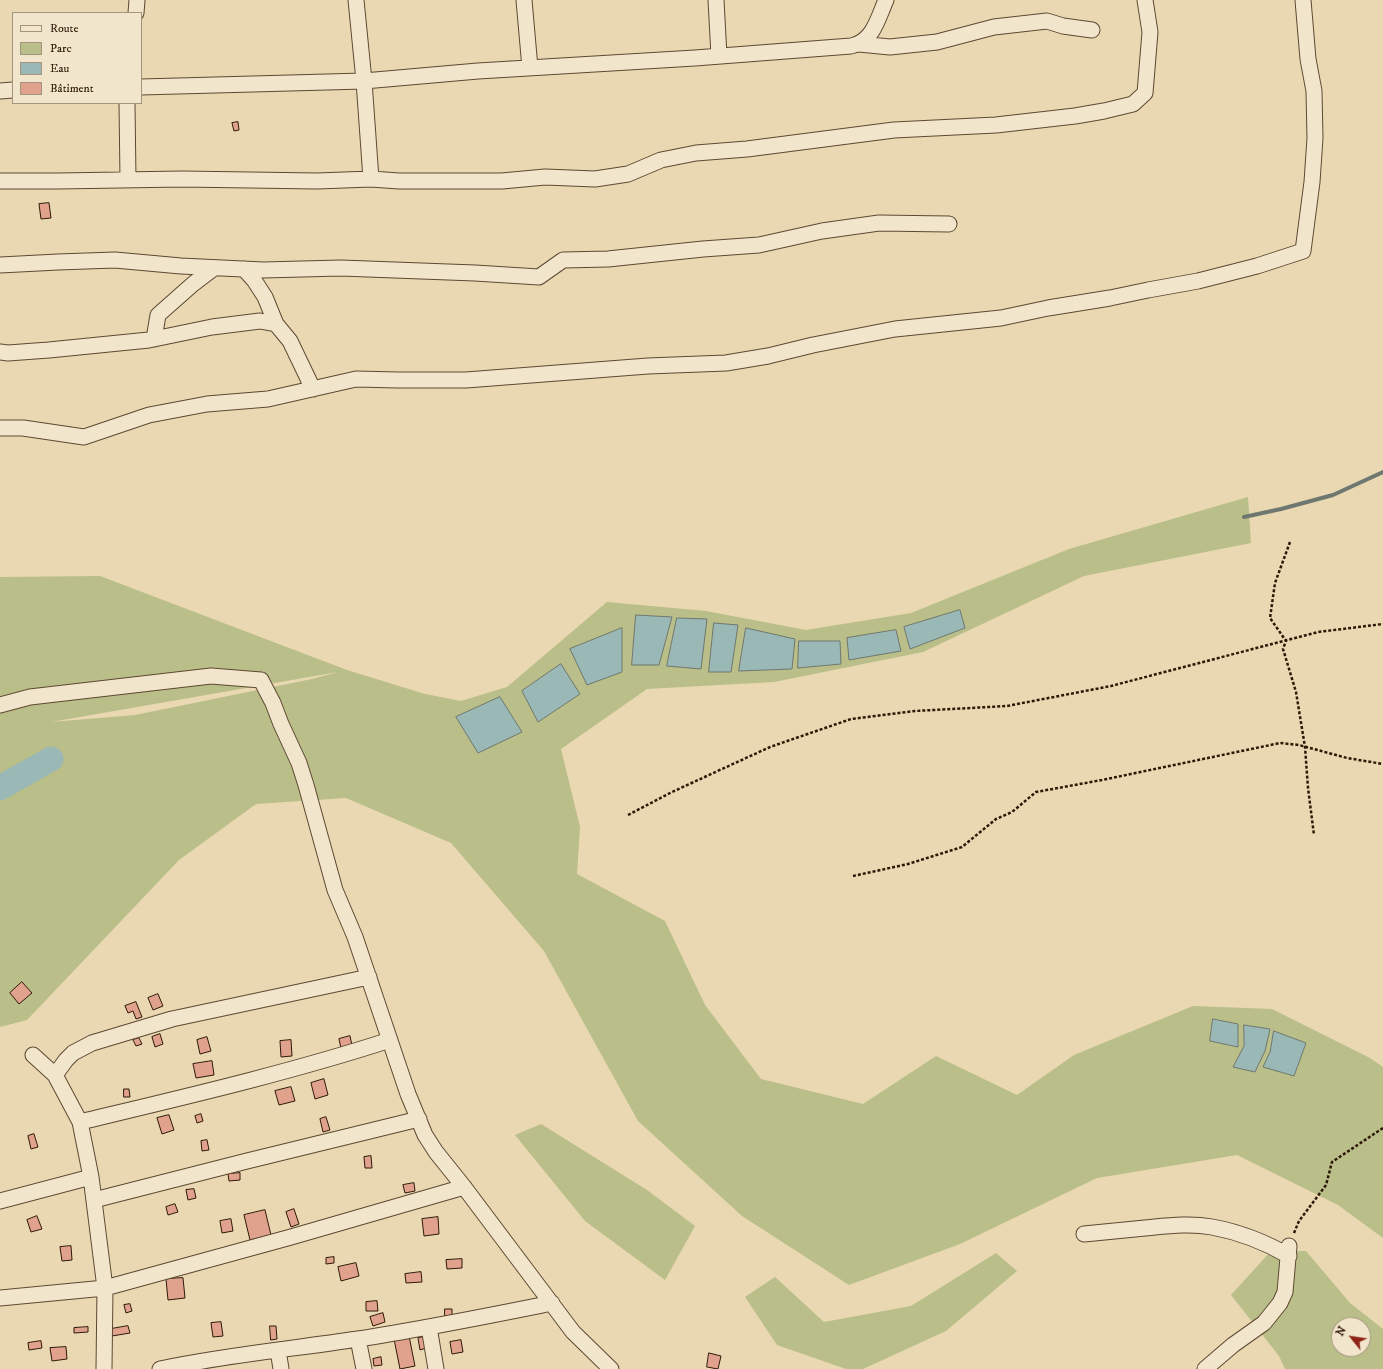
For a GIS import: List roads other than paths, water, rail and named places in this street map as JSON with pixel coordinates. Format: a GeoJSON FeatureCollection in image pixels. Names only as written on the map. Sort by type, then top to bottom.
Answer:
{"type":"FeatureCollection","features":[{"type":"Feature","properties":{"kind":"street"},"geometry":{"type":"LineString","coordinates":[[136,12],[137,0]]}},
{"type":"Feature","properties":{"kind":"street"},"geometry":{"type":"LineString","coordinates":[[356,0],[371,179]]}},
{"type":"Feature","properties":{"kind":"street"},"geometry":{"type":"LineString","coordinates":[[524,0],[530,68]]}},
{"type":"Feature","properties":{"kind":"street"},"geometry":{"type":"LineString","coordinates":[[716,0],[719,56]]}},
{"type":"Feature","properties":{"kind":"street"},"geometry":{"type":"LineString","coordinates":[[859,44],[872,32],[886,0]]}},
{"type":"Feature","properties":{"kind":"street"},"geometry":{"type":"LineString","coordinates":[[0,181],[182,179],[317,181],[371,179],[502,181],[545,178],[602,178],[628,174],[661,160],[696,153],[894,130],[996,125],[1104,111],[1133,104],[1145,93],[1150,32],[1145,0]]}},
{"type":"Feature","properties":{"kind":"street"},"geometry":{"type":"LineString","coordinates":[[0,428],[23,428],[84,437],[149,415],[207,404],[268,399],[356,379],[466,380],[648,366],[726,363],[768,356],[895,329],[1001,318],[1198,281],[1257,266],[1303,251],[1312,182],[1315,138],[1314,91],[1308,59],[1303,0]]}},
{"type":"Feature","properties":{"kind":"street"},"geometry":{"type":"LineString","coordinates":[[142,87],[364,82],[530,68],[851,46],[859,44],[890,47],[937,42],[994,27],[1048,21],[1063,26],[1092,30]]}},
{"type":"Feature","properties":{"kind":"street"},"geometry":{"type":"LineString","coordinates":[[0,91],[12,90]]}},
{"type":"Feature","properties":{"kind":"street"},"geometry":{"type":"LineString","coordinates":[[127,104],[128,180]]}},
{"type":"Feature","properties":{"kind":"street"},"geometry":{"type":"LineString","coordinates":[[0,265],[115,260],[214,268],[263,270],[341,268],[539,277],[564,260],[608,259],[759,245],[822,231],[879,223],[949,224]]}},
{"type":"Feature","properties":{"kind":"street"},"geometry":{"type":"LineString","coordinates":[[154,339],[158,315],[193,284],[214,268]]}},
{"type":"Feature","properties":{"kind":"street"},"geometry":{"type":"LineString","coordinates":[[244,269],[266,296],[276,324],[290,341],[313,389]]}},
{"type":"Feature","properties":{"kind":"street"},"geometry":{"type":"LineString","coordinates":[[0,352],[8,353],[56,350],[154,339],[212,326],[247,322],[260,321],[276,324]]}},
{"type":"Feature","properties":{"kind":"street"},"geometry":{"type":"LineString","coordinates":[[0,705],[30,697],[211,676],[261,680],[273,703],[298,762],[306,785],[335,890],[355,937],[408,1094],[425,1135],[436,1152],[574,1332],[611,1369]]}},
{"type":"Feature","properties":{"kind":"street"},"geometry":{"type":"LineString","coordinates":[[54,1075],[66,1060],[74,1053],[92,1043],[172,1019],[369,977]]}},
{"type":"Feature","properties":{"kind":"street"},"geometry":{"type":"LineString","coordinates":[[80,1122],[221,1088],[336,1058],[390,1040]]}},
{"type":"Feature","properties":{"kind":"street"},"geometry":{"type":"LineString","coordinates":[[33,1056],[54,1075],[80,1122],[91,1177],[105,1288],[104,1369]]}},
{"type":"Feature","properties":{"kind":"street"},"geometry":{"type":"LineString","coordinates":[[94,1200],[247,1161],[419,1120]]}},
{"type":"Feature","properties":{"kind":"street"},"geometry":{"type":"LineString","coordinates":[[0,1201],[91,1177]]}},
{"type":"Feature","properties":{"kind":"street"},"geometry":{"type":"LineString","coordinates":[[0,1298],[105,1288],[284,1239],[464,1187]]}},
{"type":"Feature","properties":{"kind":"street"},"geometry":{"type":"LineString","coordinates":[[1084,1234],[1163,1226],[1211,1227],[1289,1250],[1285,1292],[1280,1303],[1264,1323],[1228,1349],[1205,1369]]}},
{"type":"Feature","properties":{"kind":"street"},"geometry":{"type":"LineString","coordinates":[[160,1369],[200,1361],[358,1339],[552,1303]]}},
{"type":"Feature","properties":{"kind":"street"},"geometry":{"type":"LineString","coordinates":[[429,1327],[436,1369]]}},
{"type":"Feature","properties":{"kind":"street"},"geometry":{"type":"LineString","coordinates":[[358,1339],[364,1369]]}},
{"type":"Feature","properties":{"kind":"street"},"geometry":{"type":"LineString","coordinates":[[278,1350],[282,1369]]}},
{"type":"Feature","properties":{"kind":"water"},"geometry":{"type":"Polygon","coordinates":[[[960,610],[965,628],[910,649],[904,627],[960,610]]]}},
{"type":"Feature","properties":{"kind":"water"},"geometry":{"type":"Polygon","coordinates":[[[636,615],[672,617],[659,665],[632,665],[636,615]]]}},
{"type":"Feature","properties":{"kind":"water"},"geometry":{"type":"Polygon","coordinates":[[[677,618],[707,619],[701,669],[667,666],[677,618]]]}},
{"type":"Feature","properties":{"kind":"water"},"geometry":{"type":"Polygon","coordinates":[[[714,623],[738,625],[731,672],[709,672],[714,623]]]}},
{"type":"Feature","properties":{"kind":"water"},"geometry":{"type":"Polygon","coordinates":[[[622,628],[622,672],[587,685],[570,649],[622,628]]]}},
{"type":"Feature","properties":{"kind":"water"},"geometry":{"type":"Polygon","coordinates":[[[746,628],[795,639],[792,669],[739,671],[746,628]]]}},
{"type":"Feature","properties":{"kind":"water"},"geometry":{"type":"Polygon","coordinates":[[[896,630],[901,651],[849,660],[847,638],[896,630]]]}},
{"type":"Feature","properties":{"kind":"water"},"geometry":{"type":"Polygon","coordinates":[[[799,641],[840,641],[841,664],[798,668],[799,641]]]}},
{"type":"Feature","properties":{"kind":"water"},"geometry":{"type":"Polygon","coordinates":[[[561,664],[580,694],[538,722],[522,691],[561,664]]]}},
{"type":"Feature","properties":{"kind":"water"},"geometry":{"type":"Polygon","coordinates":[[[500,697],[522,732],[478,753],[456,717],[500,697]]]}},
{"type":"Feature","properties":{"kind":"water"},"geometry":{"type":"Polygon","coordinates":[[[1213,1019],[1238,1024],[1238,1047],[1210,1041],[1213,1019]]]}},
{"type":"Feature","properties":{"kind":"water"},"geometry":{"type":"Polygon","coordinates":[[[1244,1025],[1270,1029],[1265,1051],[1255,1072],[1233,1067],[1244,1046],[1244,1025]]]}},
{"type":"Feature","properties":{"kind":"water"},"geometry":{"type":"Polygon","coordinates":[[[1274,1031],[1306,1043],[1294,1076],[1263,1067],[1270,1052],[1274,1031]]]}},
{"type":"Feature","properties":{"kind":"waterway"},"geometry":{"type":"LineString","coordinates":[[1244,517],[1333,495],[1383,472]]}},
{"type":"Feature","properties":{"kind":"waterway"},"geometry":{"type":"LineString","coordinates":[[0,788],[51,759]]}}]}
